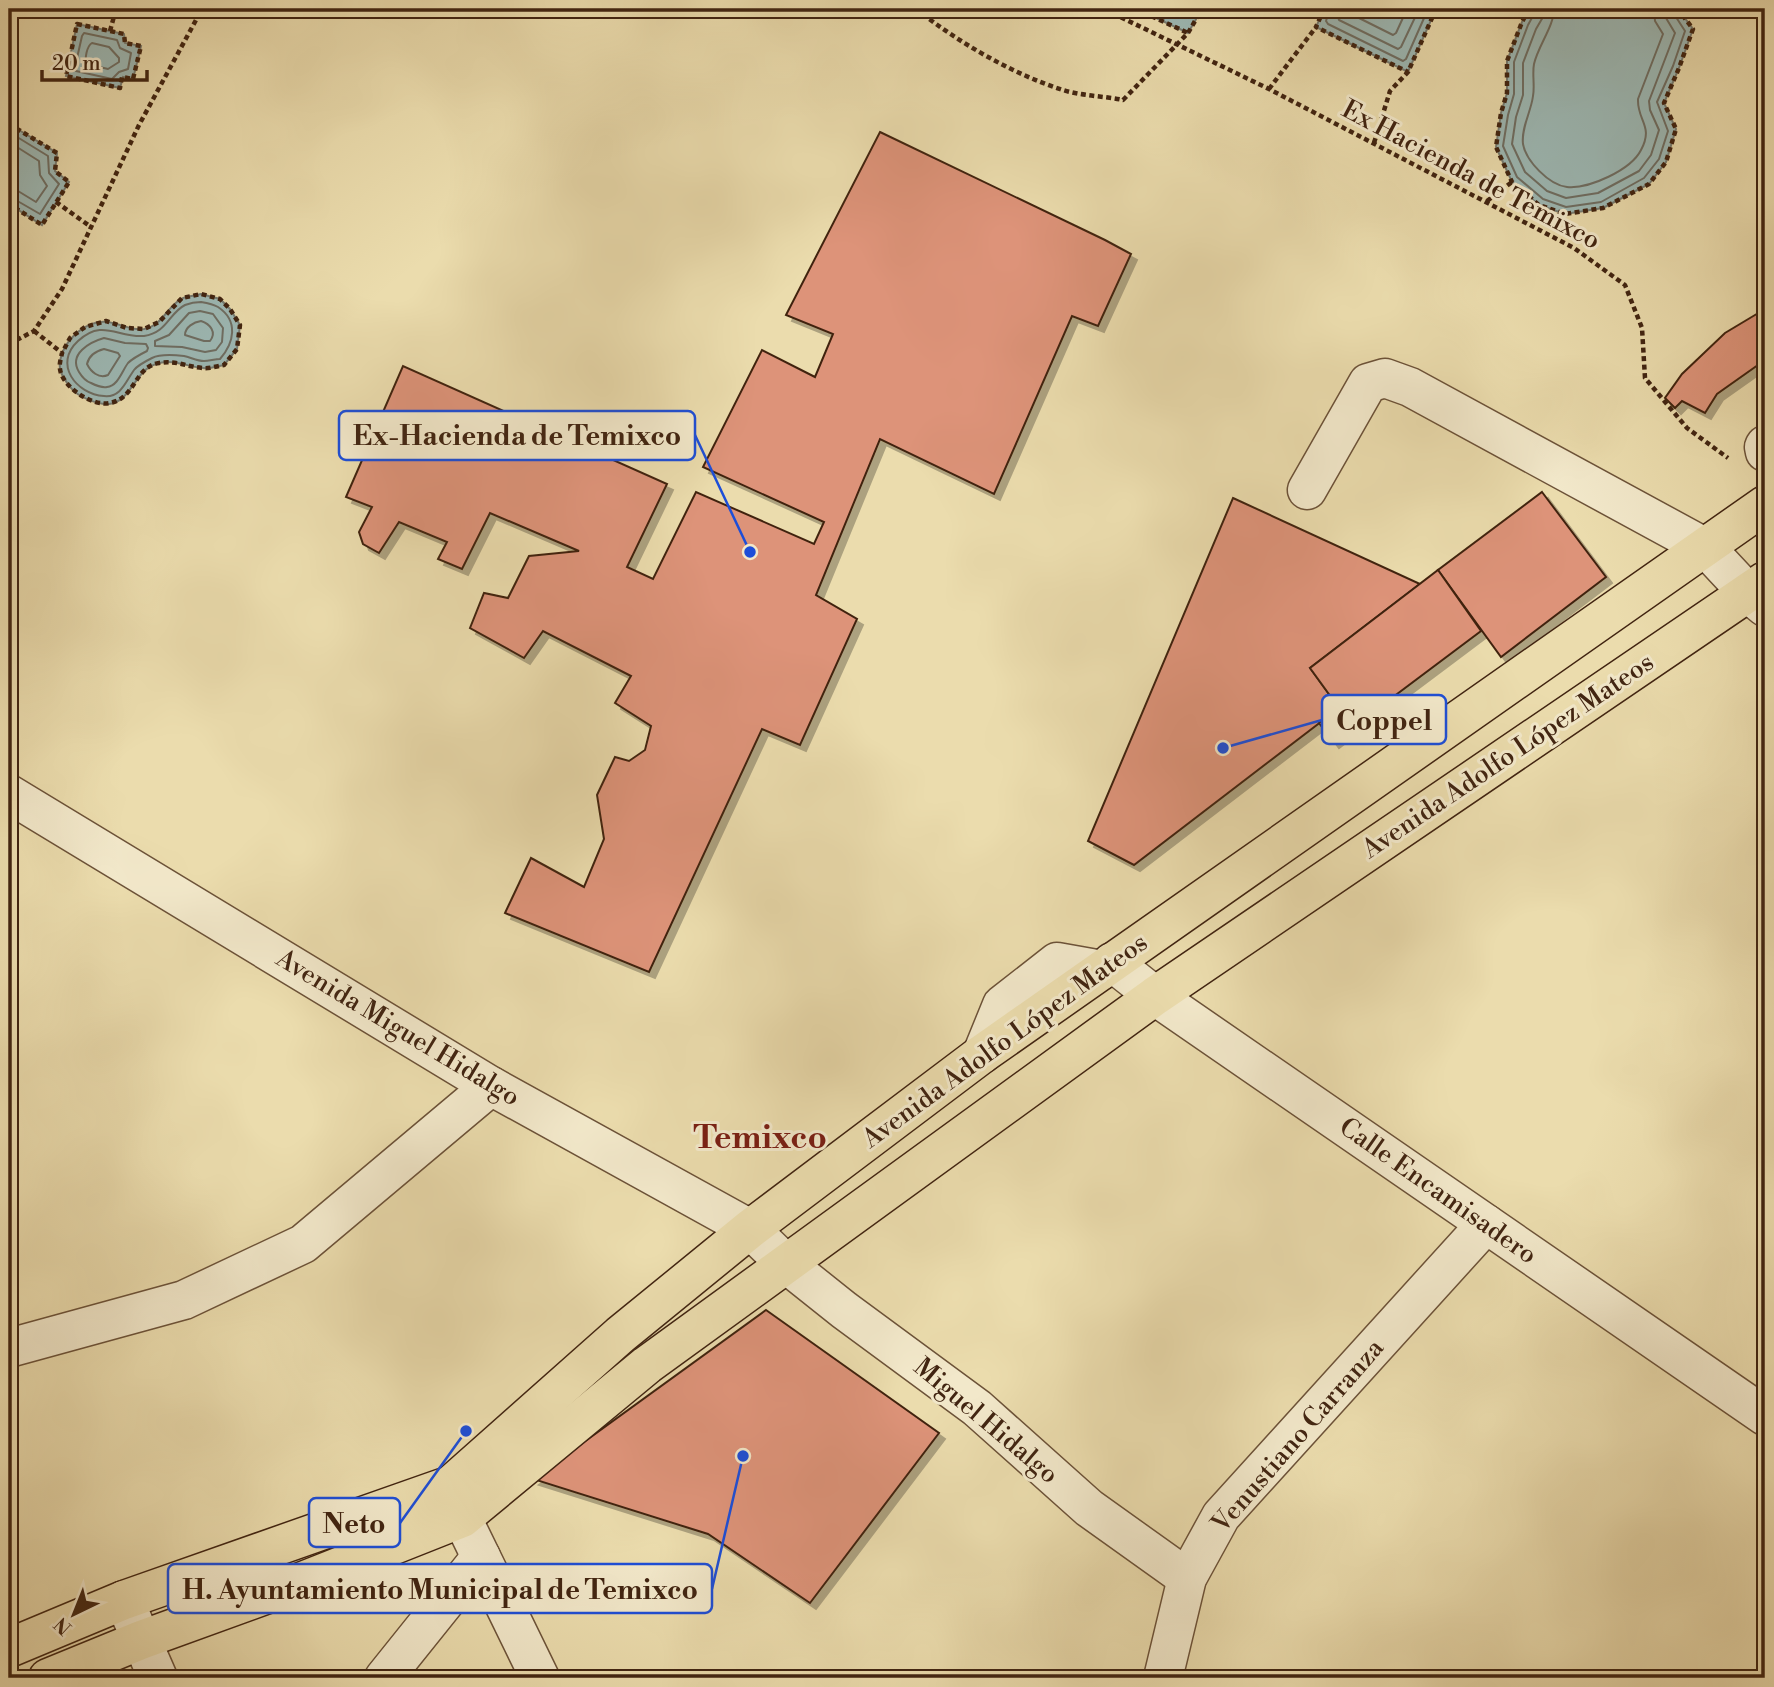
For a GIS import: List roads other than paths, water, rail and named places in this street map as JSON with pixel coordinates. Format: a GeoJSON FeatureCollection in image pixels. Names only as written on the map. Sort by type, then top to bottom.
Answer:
{"type":"FeatureCollection","features":[{"type":"Feature","properties":{"kind":"main road","name":"Avenida Adolfo López Mateos"},"geometry":{"type":"LineString","coordinates":[[9,1648],[124,1600],[456,1501],[620,1335],[750,1229],[982,1054],[1765,505]]}},
{"type":"Feature","properties":{"kind":"main road","name":"Avenida Adolfo López Mateos"},"geometry":{"type":"LineString","coordinates":[[48,1678],[141,1640],[298,1583],[456,1501],[1155,996],[1759,594]]}},
{"type":"Feature","properties":{"kind":"street"},"geometry":{"type":"LineString","coordinates":[[1307,490],[1368,383],[1385,378],[1410,387],[1706,548],[1759,594]]}},
{"type":"Feature","properties":{"kind":"street","name":"Avenida Miguel Hidalgo"},"geometry":{"type":"LineString","coordinates":[[9,794],[491,1086],[750,1229],[785,1263]]}},
{"type":"Feature","properties":{"kind":"street","name":"Calle Encamisadero"},"geometry":{"type":"LineString","coordinates":[[1107,966],[1155,996],[1765,1416]]}},
{"type":"Feature","properties":{"kind":"street"},"geometry":{"type":"LineString","coordinates":[[9,1348],[184,1300],[303,1244],[491,1086]]}},
{"type":"Feature","properties":{"kind":"street","name":"Venustiano Carranza"},"geometry":{"type":"LineString","coordinates":[[1163,1678],[1187,1578],[1221,1516],[1486,1224]]}},
{"type":"Feature","properties":{"kind":"street","name":"Miguel Hidalgo"},"geometry":{"type":"LineString","coordinates":[[785,1263],[977,1408],[1088,1508],[1187,1578]]}},
{"type":"Feature","properties":{"kind":"street"},"geometry":{"type":"LineString","coordinates":[[456,1501],[540,1678]]}},
{"type":"Feature","properties":{"kind":"street"},"geometry":{"type":"LineString","coordinates":[[384,1678],[481,1557]]}},
{"type":"Feature","properties":{"kind":"street"},"geometry":{"type":"LineString","coordinates":[[124,1600],[158,1678]]}},
{"type":"Feature","properties":{"kind":"water"},"geometry":{"type":"Polygon","coordinates":[[[1137,9],[1202,9],[1188,33],[1137,9]]]}},
{"type":"Feature","properties":{"kind":"water"},"geometry":{"type":"Polygon","coordinates":[[[1324,9],[1436,9],[1408,72],[1316,27],[1324,9]]]}},
{"type":"Feature","properties":{"kind":"water"},"geometry":{"type":"Polygon","coordinates":[[[1529,9],[1678,9],[1693,29],[1664,103],[1676,129],[1666,162],[1649,184],[1603,208],[1565,214],[1539,205],[1512,182],[1496,147],[1507,93],[1507,61],[1529,9]]]}},
{"type":"Feature","properties":{"kind":"water"},"geometry":{"type":"Polygon","coordinates":[[[77,24],[124,34],[125,43],[141,46],[133,79],[123,77],[120,88],[66,76],[77,24]]]}},
{"type":"Feature","properties":{"kind":"water"},"geometry":{"type":"Polygon","coordinates":[[[9,124],[57,153],[55,171],[69,182],[42,225],[9,204],[9,124]]]}},
{"type":"Feature","properties":{"kind":"water"},"geometry":{"type":"Polygon","coordinates":[[[201,294],[220,299],[240,325],[237,349],[224,365],[206,368],[174,362],[156,364],[143,373],[123,397],[109,404],[82,397],[64,379],[60,360],[67,343],[81,329],[98,322],[144,329],[160,321],[181,299],[201,294]]]}},
{"type":"Feature","properties":{"kind":"place","name":"Ex-Hacienda de Temixco"},"geometry":{"type":"Point","coordinates":[750,552]}},
{"type":"Feature","properties":{"kind":"place","name":"Coppel"},"geometry":{"type":"Point","coordinates":[1223,748]}},
{"type":"Feature","properties":{"kind":"place","name":"Neto"},"geometry":{"type":"Point","coordinates":[466,1431]}},
{"type":"Feature","properties":{"kind":"place","name":"H. Ayuntamiento Municipal de Temixco"},"geometry":{"type":"Point","coordinates":[743,1456]}},
{"type":"Feature","properties":{"kind":"district","name":"Temixco"},"geometry":{"type":"Point","coordinates":[760,1138]}}]}
